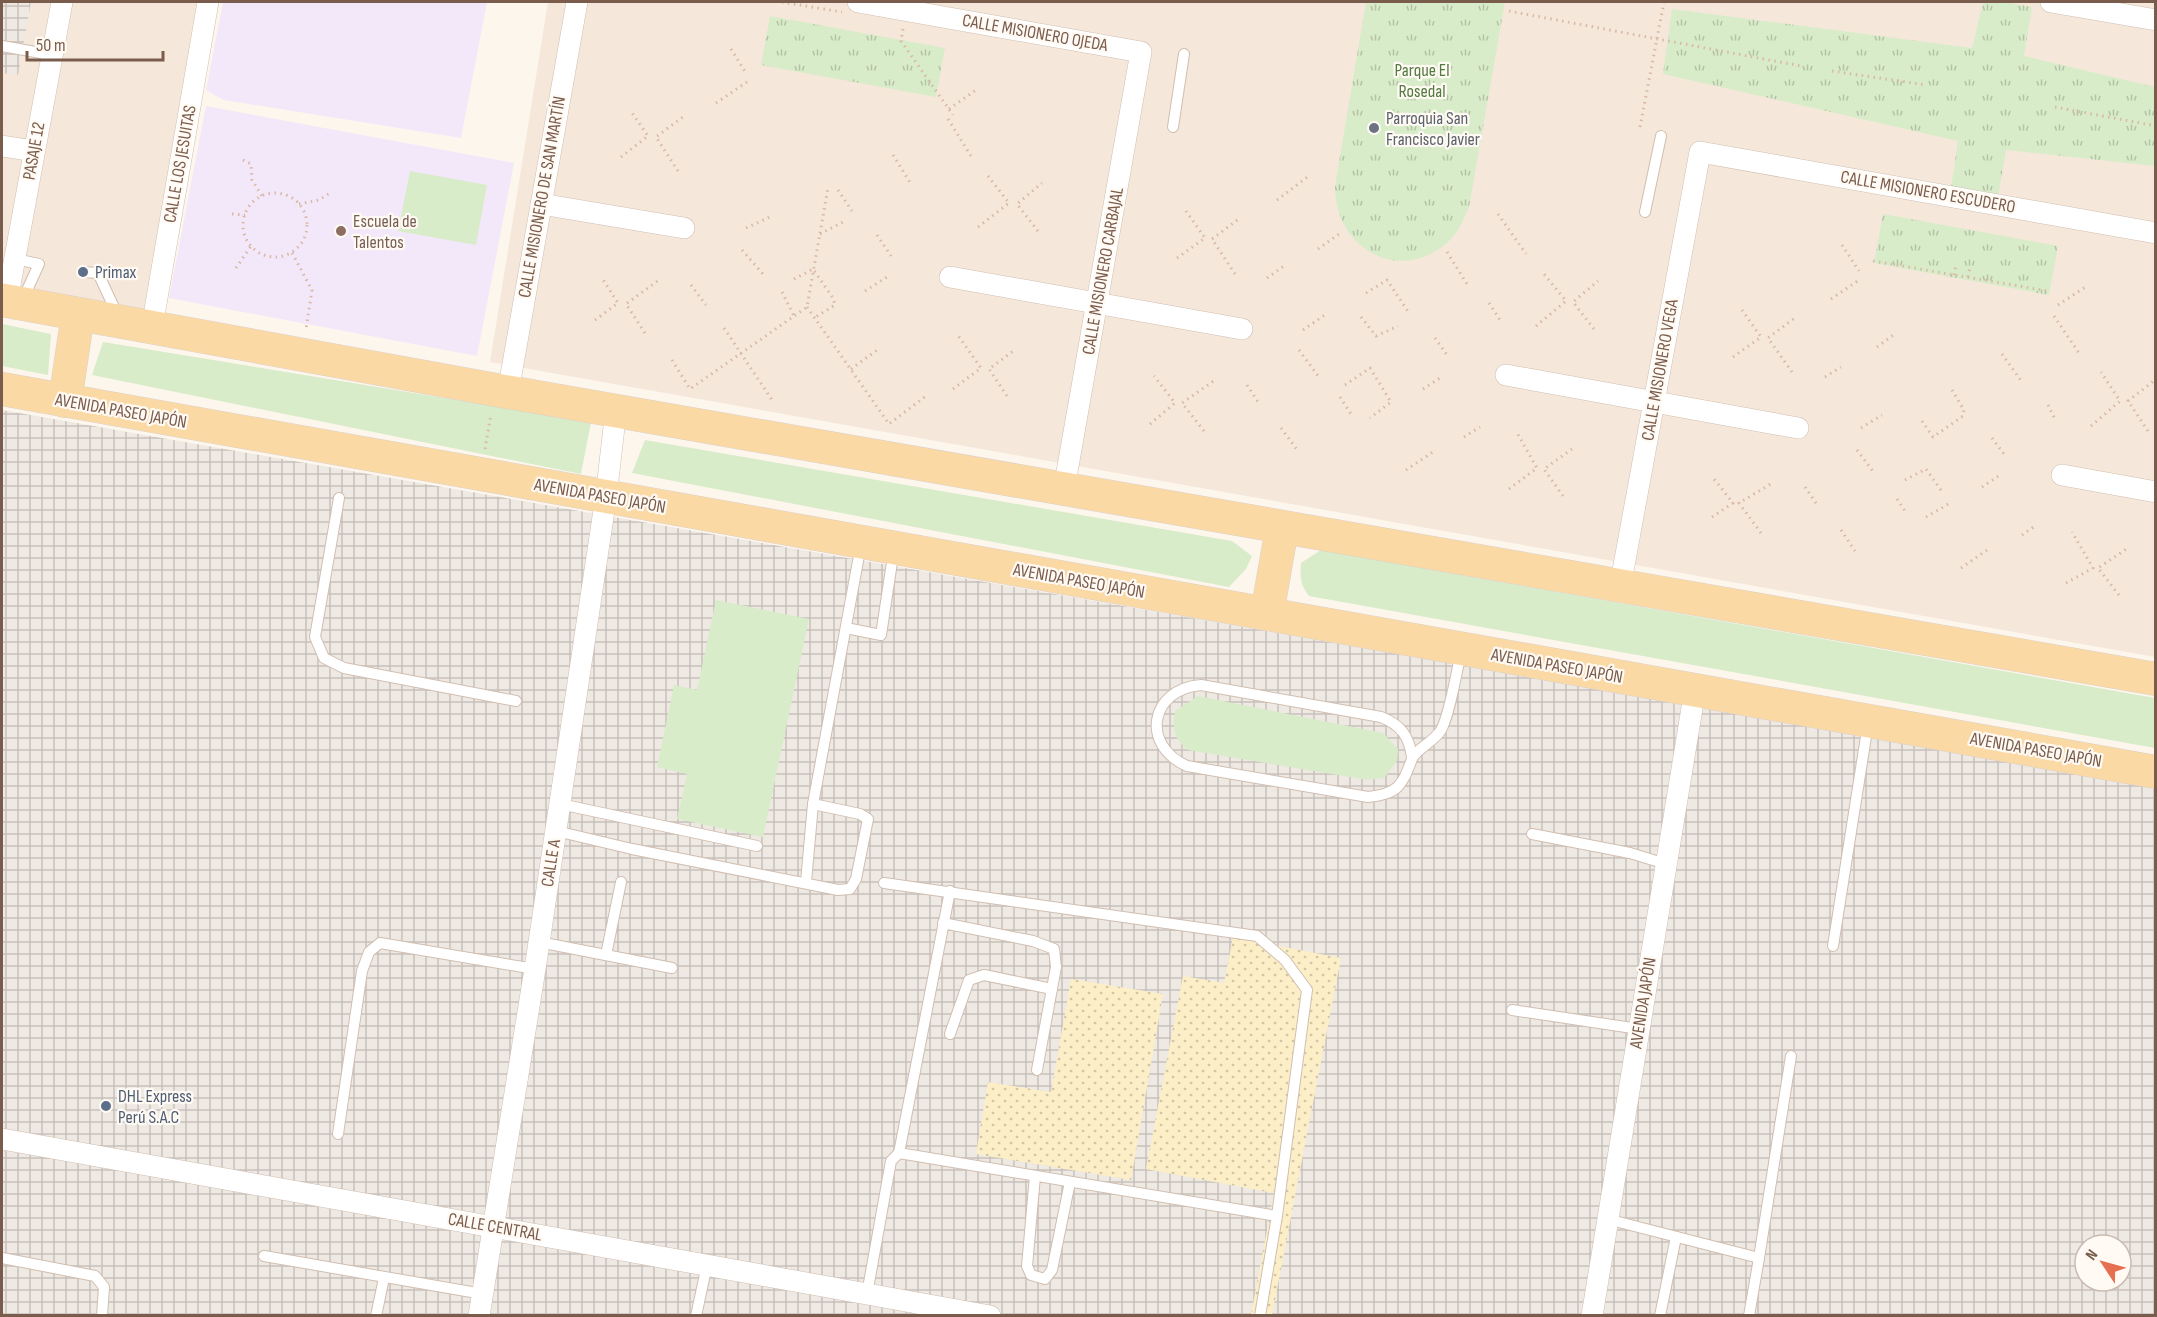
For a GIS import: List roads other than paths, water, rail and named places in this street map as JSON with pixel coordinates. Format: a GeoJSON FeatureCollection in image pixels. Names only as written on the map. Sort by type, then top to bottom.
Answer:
{"type":"FeatureCollection","features":[{"type":"Feature","properties":{"kind":"main road"},"geometry":{"type":"LineString","coordinates":[[10,301],[502,391],[2156,679]]}},
{"type":"Feature","properties":{"kind":"main road"},"geometry":{"type":"LineString","coordinates":[[65,401],[78,314]]}},
{"type":"Feature","properties":{"kind":"main road","name":"AVENIDA PASEO JAPÓN"},"geometry":{"type":"LineString","coordinates":[[2,389],[2156,772]]}},
{"type":"Feature","properties":{"kind":"main road"},"geometry":{"type":"LineString","coordinates":[[1267,614],[1282,528]]}},
{"type":"Feature","properties":{"kind":"street","name":"PASAJE 12"},"geometry":{"type":"LineString","coordinates":[[10,301],[15,259],[62,2]]}},
{"type":"Feature","properties":{"kind":"street","name":"CALLE LOS JESUITAS"},"geometry":{"type":"LineString","coordinates":[[136,324],[208,2]]}},
{"type":"Feature","properties":{"kind":"street","name":"CALLE MISIONERO DE SAN MARTÍN"},"geometry":{"type":"LineString","coordinates":[[502,391],[541,204],[577,2]]}},
{"type":"Feature","properties":{"kind":"street","name":"CALLE MISIONERO OJEDA"},"geometry":{"type":"LineString","coordinates":[[858,2],[1141,52]]}},
{"type":"Feature","properties":{"kind":"street"},"geometry":{"type":"LineString","coordinates":[[2051,2],[2156,20]]}},
{"type":"Feature","properties":{"kind":"street","name":"CALLE MISIONERO CARBAJAL"},"geometry":{"type":"LineString","coordinates":[[1064,489],[1141,52]]}},
{"type":"Feature","properties":{"kind":"street"},"geometry":{"type":"LineString","coordinates":[[2,146],[34,151]]}},
{"type":"Feature","properties":{"kind":"street","name":"CALLE MISIONERO ESCUDERO"},"geometry":{"type":"LineString","coordinates":[[1700,152],[2156,233]]}},
{"type":"Feature","properties":{"kind":"street","name":"CALLE MISIONERO VEGA"},"geometry":{"type":"LineString","coordinates":[[1620,587],[1700,152]]}},
{"type":"Feature","properties":{"kind":"street"},"geometry":{"type":"LineString","coordinates":[[541,204],[684,228]]}},
{"type":"Feature","properties":{"kind":"street"},"geometry":{"type":"LineString","coordinates":[[950,277],[1242,328]]}},
{"type":"Feature","properties":{"kind":"street"},"geometry":{"type":"LineString","coordinates":[[1506,375],[1798,428]]}},
{"type":"Feature","properties":{"kind":"street","name":"CALLE A"},"geometry":{"type":"LineString","coordinates":[[479,1316],[495,1227],[556,831],[606,497],[616,410]]}},
{"type":"Feature","properties":{"kind":"street"},"geometry":{"type":"LineString","coordinates":[[2062,476],[2156,492]]}},
{"type":"Feature","properties":{"kind":"street","name":"AVENIDA JAPÓN"},"geometry":{"type":"LineString","coordinates":[[1592,1316],[1695,690]]}},
{"type":"Feature","properties":{"kind":"street","name":"CALLE CENTRAL"},"geometry":{"type":"LineString","coordinates":[[2,1139],[990,1316]]}},
{"type":"Feature","properties":{"kind":"lane"},"geometry":{"type":"LineString","coordinates":[[2,46],[52,55]]}},
{"type":"Feature","properties":{"kind":"lane"},"geometry":{"type":"LineString","coordinates":[[1173,127],[1184,54]]}},
{"type":"Feature","properties":{"kind":"lane"},"geometry":{"type":"LineString","coordinates":[[1646,212],[1661,136]]}},
{"type":"Feature","properties":{"kind":"lane"},"geometry":{"type":"LineString","coordinates":[[10,301],[39,264],[15,259]]}},
{"type":"Feature","properties":{"kind":"lane"},"geometry":{"type":"LineString","coordinates":[[82,272],[98,273],[136,324]]}},
{"type":"Feature","properties":{"kind":"lane"},"geometry":{"type":"LineString","coordinates":[[339,498],[315,637],[324,658],[344,668],[516,701]]}},
{"type":"Feature","properties":{"kind":"lane"},"geometry":{"type":"LineString","coordinates":[[806,882],[813,804],[862,542]]}},
{"type":"Feature","properties":{"kind":"lane"},"geometry":{"type":"LineString","coordinates":[[846,628],[881,635],[894,548]]}},
{"type":"Feature","properties":{"kind":"lane"},"geometry":{"type":"LineString","coordinates":[[1412,757],[1410,743],[1404,731],[1394,722],[1381,717],[1201,685],[1187,686],[1175,691],[1165,701],[1156,726],[1159,740],[1165,751],[1175,760],[1187,766],[1368,797],[1393,791],[1403,782],[1412,757],[1430,744],[1442,729],[1462,649]]}},
{"type":"Feature","properties":{"kind":"lane"},"geometry":{"type":"LineString","coordinates":[[1833,946],[1868,720]]}},
{"type":"Feature","properties":{"kind":"lane"},"geometry":{"type":"LineString","coordinates":[[560,804],[757,846]]}},
{"type":"Feature","properties":{"kind":"lane"},"geometry":{"type":"LineString","coordinates":[[556,831],[632,849],[838,890],[850,889],[856,879],[868,829],[868,819],[860,814],[813,804]]}},
{"type":"Feature","properties":{"kind":"lane"},"geometry":{"type":"LineString","coordinates":[[1532,834],[1630,853],[1666,864]]}},
{"type":"Feature","properties":{"kind":"lane"},"geometry":{"type":"LineString","coordinates":[[606,955],[621,882]]}},
{"type":"Feature","properties":{"kind":"lane"},"geometry":{"type":"LineString","coordinates":[[884,883],[1257,936],[1285,960],[1306,990],[1277,1216],[1260,1316]]}},
{"type":"Feature","properties":{"kind":"lane"},"geometry":{"type":"LineString","coordinates":[[867,1294],[891,1161],[899,1153],[950,891]]}},
{"type":"Feature","properties":{"kind":"lane"},"geometry":{"type":"LineString","coordinates":[[943,923],[1033,941],[1054,949],[1056,967],[1037,1070]]}},
{"type":"Feature","properties":{"kind":"lane"},"geometry":{"type":"LineString","coordinates":[[539,942],[672,968]]}},
{"type":"Feature","properties":{"kind":"lane"},"geometry":{"type":"LineString","coordinates":[[338,1134],[362,971],[369,952],[380,943],[535,969]]}},
{"type":"Feature","properties":{"kind":"lane"},"geometry":{"type":"LineString","coordinates":[[950,1034],[969,980],[984,975],[1052,989]]}},
{"type":"Feature","properties":{"kind":"lane"},"geometry":{"type":"LineString","coordinates":[[1512,1010],[1639,1029]]}},
{"type":"Feature","properties":{"kind":"lane"},"geometry":{"type":"LineString","coordinates":[[1749,1316],[1791,1056]]}},
{"type":"Feature","properties":{"kind":"lane"},"geometry":{"type":"LineString","coordinates":[[899,1153],[1277,1216]]}},
{"type":"Feature","properties":{"kind":"lane"},"geometry":{"type":"LineString","coordinates":[[1035,1176],[1028,1266],[1031,1275],[1045,1279],[1052,1270],[1070,1182]]}},
{"type":"Feature","properties":{"kind":"lane"},"geometry":{"type":"LineString","coordinates":[[1607,1220],[1759,1258]]}},
{"type":"Feature","properties":{"kind":"lane"},"geometry":{"type":"LineString","coordinates":[[1660,1316],[1676,1237]]}},
{"type":"Feature","properties":{"kind":"lane"},"geometry":{"type":"LineString","coordinates":[[264,1256],[483,1294]]}},
{"type":"Feature","properties":{"kind":"lane"},"geometry":{"type":"LineString","coordinates":[[2,1258],[95,1276],[104,1287],[102,1316]]}},
{"type":"Feature","properties":{"kind":"lane"},"geometry":{"type":"LineString","coordinates":[[696,1316],[707,1265]]}},
{"type":"Feature","properties":{"kind":"lane"},"geometry":{"type":"LineString","coordinates":[[376,1316],[384,1278]]}},
{"type":"Feature","properties":{"kind":"place","name":"Parroquia San Francisco Javier"},"geometry":{"type":"Point","coordinates":[1374,128]}},
{"type":"Feature","properties":{"kind":"place","name":"Escuela de Talentos"},"geometry":{"type":"Point","coordinates":[341,231]}},
{"type":"Feature","properties":{"kind":"place","name":"Primax"},"geometry":{"type":"Point","coordinates":[83,272]}},
{"type":"Feature","properties":{"kind":"place","name":"DHL Express Perú S.A.C"},"geometry":{"type":"Point","coordinates":[106,1106]}},
{"type":"Feature","properties":{"kind":"park label","name":"Parque El Rosedal"},"geometry":{"type":"Point","coordinates":[1422,80]}}]}
